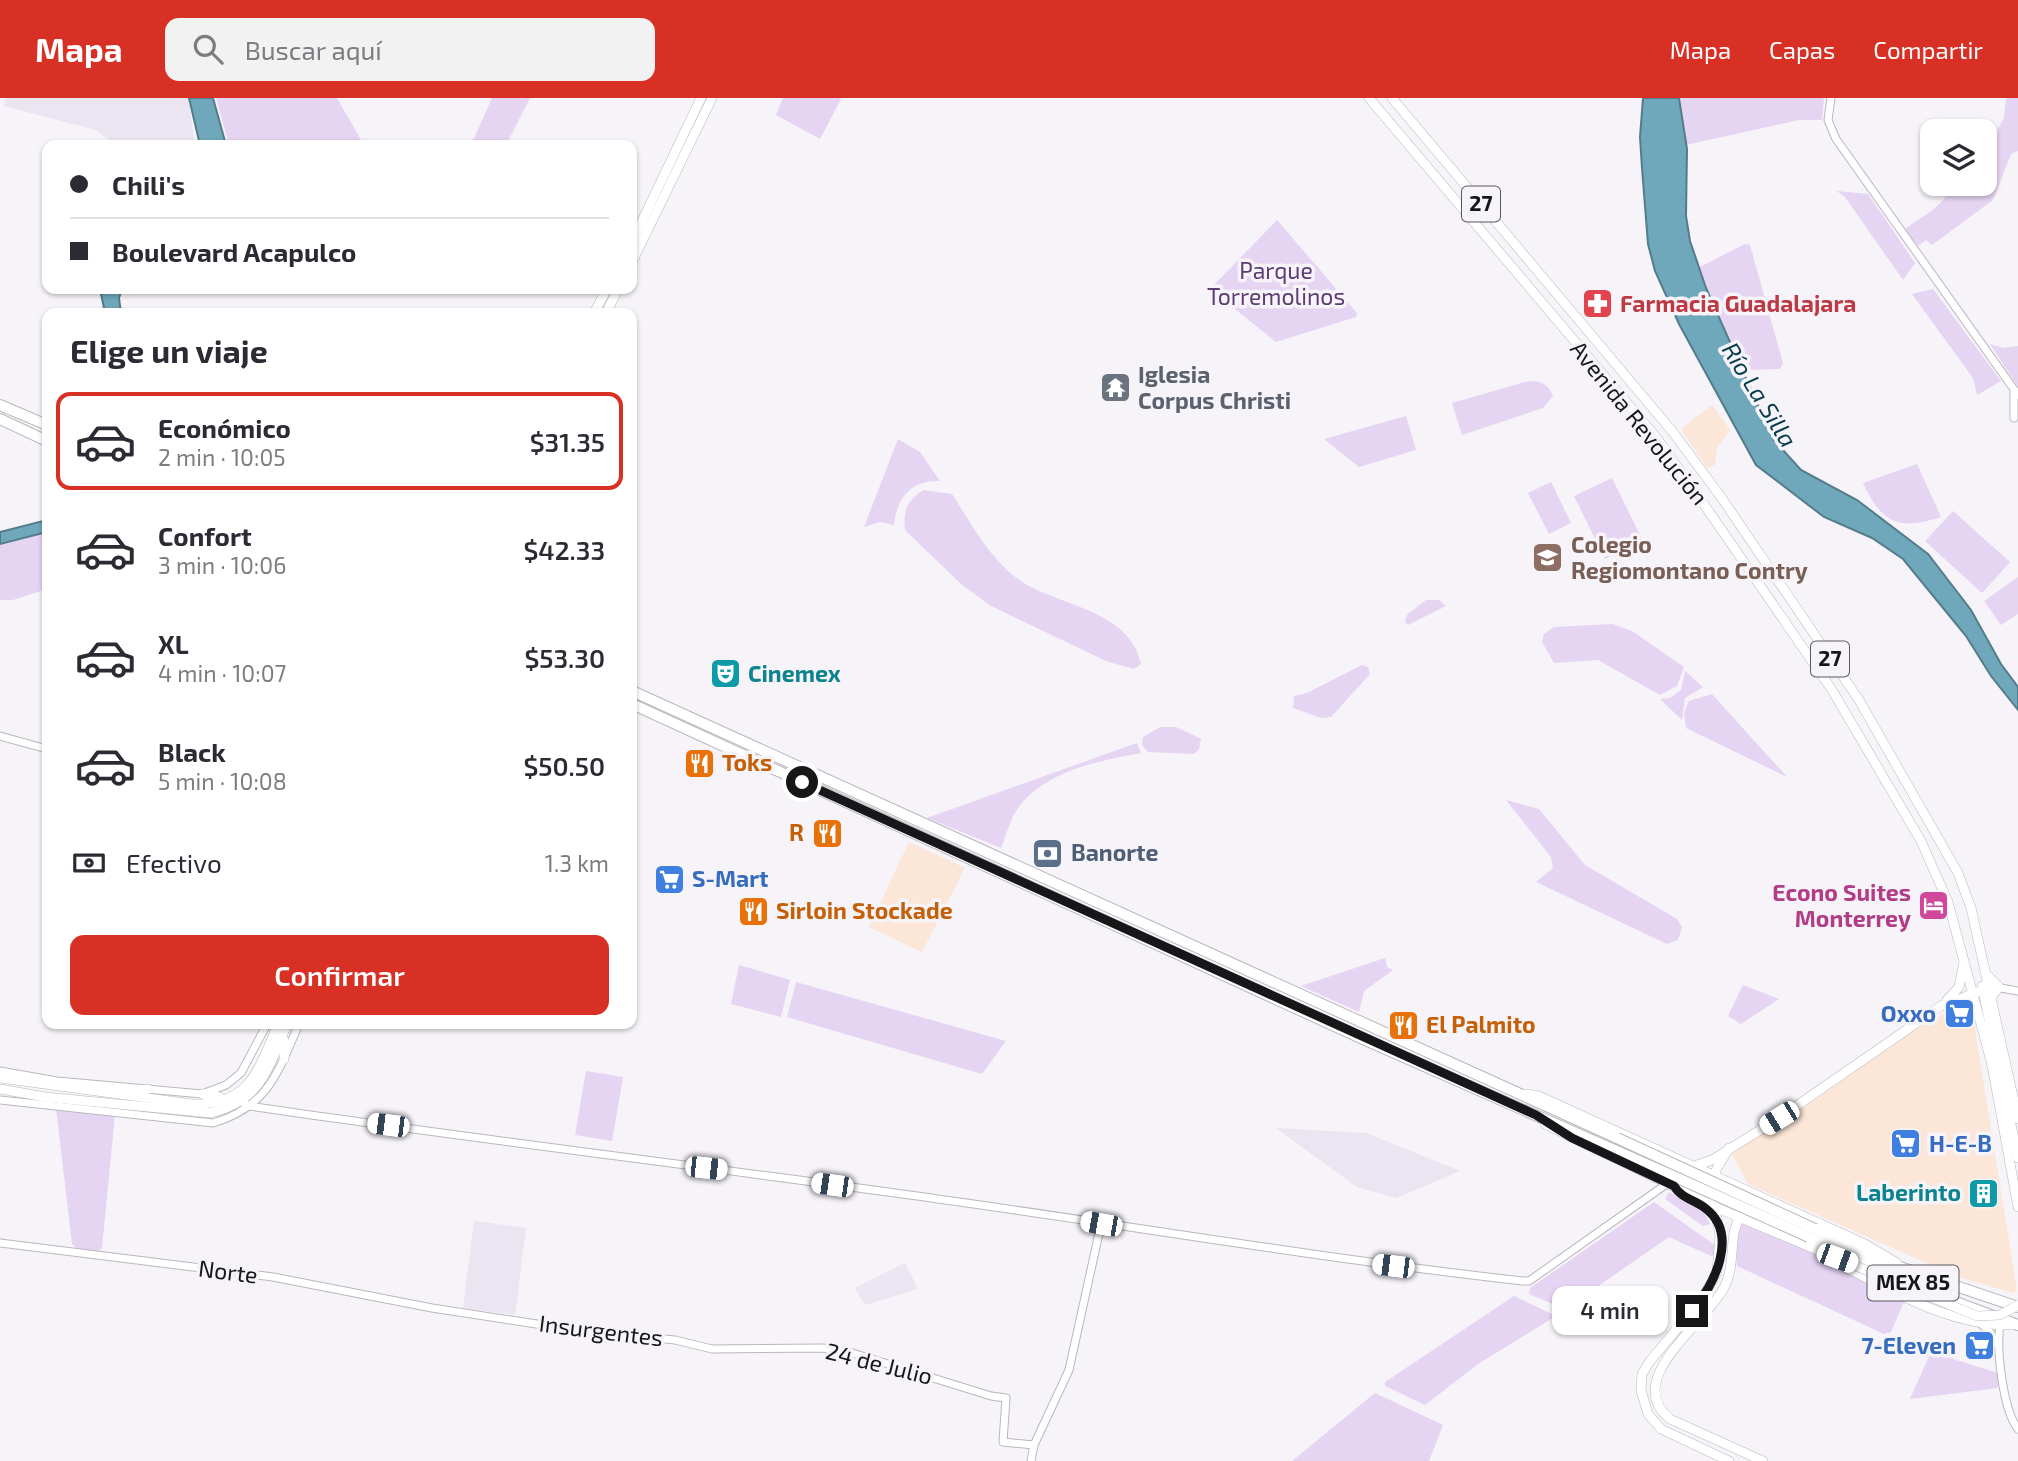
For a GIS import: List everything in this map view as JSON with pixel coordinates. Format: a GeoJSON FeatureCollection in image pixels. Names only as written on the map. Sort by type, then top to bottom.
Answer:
{"type":"FeatureCollection","features":[{"type":"Feature","properties":{"kind":"highway"},"geometry":{"type":"LineString","coordinates":[[0,405],[42,423]]}},
{"type":"Feature","properties":{"kind":"highway"},"geometry":{"type":"LineString","coordinates":[[0,419],[42,438]]}},
{"type":"Feature","properties":{"kind":"highway","name":"MEX 85"},"geometry":{"type":"LineString","coordinates":[[637,693],[1617,1138],[1944,1297],[1952,1295],[1964,1298],[2018,1323]]}},
{"type":"Feature","properties":{"kind":"highway","name":"MEX 85"},"geometry":{"type":"LineString","coordinates":[[637,706],[1662,1171],[1900,1267],[2017,1301]]}},
{"type":"Feature","properties":{"kind":"main road"},"geometry":{"type":"LineString","coordinates":[[637,232],[701,98]]}},
{"type":"Feature","properties":{"kind":"main road"},"geometry":{"type":"LineString","coordinates":[[637,252],[712,98]]}},
{"type":"Feature","properties":{"kind":"main road","name":"Avenida Revolución"},"geometry":{"type":"LineString","coordinates":[[1368,98],[1655,436],[1812,658],[1872,756],[1940,877],[1965,962],[1987,991],[2018,1119]]}},
{"type":"Feature","properties":{"kind":"main road","name":"Avenida Revolución"},"geometry":{"type":"LineString","coordinates":[[1392,98],[1672,431],[1721,497],[1859,700],[1958,873],[1968,897],[1986,974]]}},
{"type":"Feature","properties":{"kind":"main road"},"geometry":{"type":"LineString","coordinates":[[1655,436],[1672,431]]}},
{"type":"Feature","properties":{"kind":"main road"},"geometry":{"type":"LineString","coordinates":[[1940,877],[1953,881],[1958,873]]}},
{"type":"Feature","properties":{"kind":"main road"},"geometry":{"type":"LineString","coordinates":[[1948,902],[1957,893],[1968,897]]}},
{"type":"Feature","properties":{"kind":"main road"},"geometry":{"type":"LineString","coordinates":[[1700,1167],[1779,1118],[1941,1006],[1957,989],[1965,962]]}},
{"type":"Feature","properties":{"kind":"main road"},"geometry":{"type":"LineString","coordinates":[[1986,974],[1987,991]]}},
{"type":"Feature","properties":{"kind":"main road"},"geometry":{"type":"LineString","coordinates":[[1986,974],[1987,1009],[2003,1074],[2018,1158]]}},
{"type":"Feature","properties":{"kind":"main road"},"geometry":{"type":"LineString","coordinates":[[1941,1006],[1987,991]]}},
{"type":"Feature","properties":{"kind":"main road","name":"Avenida Revolución"},"geometry":{"type":"LineString","coordinates":[[1987,991],[1992,1065],[2018,1206]]}},
{"type":"Feature","properties":{"kind":"main road"},"geometry":{"type":"LineString","coordinates":[[0,1089],[201,1114],[219,1111],[241,1101],[257,1088],[261,1065],[281,1029]]}},
{"type":"Feature","properties":{"kind":"main road"},"geometry":{"type":"LineString","coordinates":[[283,1029],[284,1059]]}},
{"type":"Feature","properties":{"kind":"main road"},"geometry":{"type":"LineString","coordinates":[[0,1078],[200,1104],[241,1101]]}},
{"type":"Feature","properties":{"kind":"main road"},"geometry":{"type":"LineString","coordinates":[[116,1093],[148,1089]]}},
{"type":"Feature","properties":{"kind":"main road"},"geometry":{"type":"LineString","coordinates":[[202,1094],[241,1101]]}},
{"type":"Feature","properties":{"kind":"main road"},"geometry":{"type":"LineString","coordinates":[[1521,1094],[1539,1096],[1700,1167],[1887,1254],[1900,1267]]}},
{"type":"Feature","properties":{"kind":"main road"},"geometry":{"type":"LineString","coordinates":[[1536,1115],[1572,1138],[1713,1205],[1824,1253],[1911,1298],[1961,1319],[2000,1325],[2018,1323]]}},
{"type":"Feature","properties":{"kind":"main road"},"geometry":{"type":"LineString","coordinates":[[1729,1148],[1711,1194],[1721,1251],[1713,1281],[1642,1374],[1642,1396],[1648,1414],[1661,1429],[1729,1461]]}},
{"type":"Feature","properties":{"kind":"main road"},"geometry":{"type":"LineString","coordinates":[[1685,1191],[1699,1181],[1700,1167]]}},
{"type":"Feature","properties":{"kind":"main road"},"geometry":{"type":"LineString","coordinates":[[1671,1184],[1681,1194],[1706,1208],[1717,1220]]}},
{"type":"Feature","properties":{"kind":"main road"},"geometry":{"type":"LineString","coordinates":[[1648,1414],[1655,1399],[1654,1383],[1660,1367],[1705,1315],[1727,1282],[1731,1269],[1734,1231],[1747,1201],[1743,1188]]}},
{"type":"Feature","properties":{"kind":"main road"},"geometry":{"type":"LineString","coordinates":[[1757,1222],[1757,1207],[1768,1199]]}},
{"type":"Feature","properties":{"kind":"main road"},"geometry":{"type":"LineString","coordinates":[[1824,1253],[1977,1316],[2000,1315],[2017,1301]]}},
{"type":"Feature","properties":{"kind":"main road"},"geometry":{"type":"LineString","coordinates":[[1655,1399],[1670,1419],[1763,1461]]}},
{"type":"Feature","properties":{"kind":"street"},"geometry":{"type":"LineString","coordinates":[[1831,98],[1828,120],[1836,139],[2015,391],[2014,418]]}},
{"type":"Feature","properties":{"kind":"street"},"geometry":{"type":"LineString","coordinates":[[0,736],[42,748]]}},
{"type":"Feature","properties":{"kind":"street"},"geometry":{"type":"LineString","coordinates":[[1987,991],[2018,991]]}},
{"type":"Feature","properties":{"kind":"street"},"geometry":{"type":"LineString","coordinates":[[0,1071],[37,1079],[202,1094],[226,1085],[241,1073],[264,1029]]}},
{"type":"Feature","properties":{"kind":"street"},"geometry":{"type":"LineString","coordinates":[[0,1100],[205,1124],[227,1118],[241,1101],[257,1088],[284,1059],[297,1029]]}},
{"type":"Feature","properties":{"kind":"street"},"geometry":{"type":"LineString","coordinates":[[241,1101],[1347,1260],[1529,1281],[1671,1184]]}},
{"type":"Feature","properties":{"kind":"street"},"geometry":{"type":"LineString","coordinates":[[1031,1461],[1034,1445],[1069,1370],[1101,1224]]}},
{"type":"Feature","properties":{"kind":"street","name":"Norte"},"geometry":{"type":"LineString","coordinates":[[0,1243],[273,1277],[454,1311]]}},
{"type":"Feature","properties":{"kind":"street","name":"Insurgentes"},"geometry":{"type":"LineString","coordinates":[[454,1311],[582,1331],[676,1340],[712,1349],[749,1349]]}},
{"type":"Feature","properties":{"kind":"street"},"geometry":{"type":"LineString","coordinates":[[1980,1323],[1990,1332],[2000,1351]]}},
{"type":"Feature","properties":{"kind":"street"},"geometry":{"type":"LineString","coordinates":[[2000,1325],[2000,1351],[2008,1413],[2018,1429]]}},
{"type":"Feature","properties":{"kind":"street","name":"24 de Julio"},"geometry":{"type":"LineString","coordinates":[[749,1349],[846,1350],[991,1396],[1006,1398],[1003,1442],[1034,1445]]}},
{"type":"Feature","properties":{"kind":"shaded area"},"geometry":{"type":"Polygon","coordinates":[[[6,98],[189,98],[194,140],[110,140],[96,130],[4,106],[6,98]]]}},
{"type":"Feature","properties":{"kind":"shaded area"},"geometry":{"type":"Polygon","coordinates":[[[1712,405],[1730,430],[1717,448],[1715,464],[1708,469],[1681,429],[1712,405]]]}},
{"type":"Feature","properties":{"kind":"shaded area"},"geometry":{"type":"Polygon","coordinates":[[[909,842],[965,868],[922,952],[869,927],[909,842]]]}},
{"type":"Feature","properties":{"kind":"shaded area"},"geometry":{"type":"Polygon","coordinates":[[[1970,999],[2017,1290],[2013,1293],[1956,1276],[1748,1184],[1732,1154],[1910,1032],[1970,999]]]}},
{"type":"Feature","properties":{"kind":"shaded area"},"geometry":{"type":"Polygon","coordinates":[[[1276,1128],[1366,1133],[1460,1171],[1396,1198],[1357,1187],[1276,1128]]]}},
{"type":"Feature","properties":{"kind":"shaded area"},"geometry":{"type":"Polygon","coordinates":[[[474,1221],[526,1228],[515,1315],[463,1308],[474,1221]]]}},
{"type":"Feature","properties":{"kind":"shaded area"},"geometry":{"type":"Polygon","coordinates":[[[905,1263],[918,1289],[865,1305],[855,1288],[905,1263]]]}},
{"type":"Feature","properties":{"kind":"green space"},"geometry":{"type":"Polygon","coordinates":[[[216,98],[337,98],[361,140],[228,140],[216,98]]]}},
{"type":"Feature","properties":{"kind":"green space"},"geometry":{"type":"Polygon","coordinates":[[[492,98],[530,98],[509,140],[473,140],[492,98]]]}},
{"type":"Feature","properties":{"kind":"green space"},"geometry":{"type":"Polygon","coordinates":[[[783,98],[841,99],[820,139],[776,115],[783,98]]]}},
{"type":"Feature","properties":{"kind":"green space"},"geometry":{"type":"Polygon","coordinates":[[[1680,98],[1824,98],[1822,120],[1799,120],[1686,145],[1680,98]]]}},
{"type":"Feature","properties":{"kind":"green space"},"geometry":{"type":"Polygon","coordinates":[[[2006,98],[2018,98],[2018,151],[2011,154],[1997,190],[1997,131],[2004,118],[2006,98]]]}},
{"type":"Feature","properties":{"kind":"green space"},"geometry":{"type":"Polygon","coordinates":[[[1837,191],[1868,194],[1915,263],[1903,280],[1845,197],[1837,191]]]}},
{"type":"Feature","properties":{"kind":"green space"},"geometry":{"type":"Polygon","coordinates":[[[1995,196],[1993,200],[1932,245],[1926,240],[1918,246],[1905,229],[1926,215],[1944,198],[1995,196]]]}},
{"type":"Feature","properties":{"kind":"green space","name":"Parque Torremolinos"},"geometry":{"type":"Polygon","coordinates":[[[1277,220],[1357,313],[1356,317],[1276,342],[1210,289],[1277,220]]]}},
{"type":"Feature","properties":{"kind":"green space"},"geometry":{"type":"Polygon","coordinates":[[[1745,244],[1750,245],[1783,363],[1780,369],[1744,370],[1698,268],[1745,244]]]}},
{"type":"Feature","properties":{"kind":"green space"},"geometry":{"type":"Polygon","coordinates":[[[1933,289],[2001,381],[1977,395],[1973,378],[1912,294],[1933,289]]]}},
{"type":"Feature","properties":{"kind":"green space"},"geometry":{"type":"Polygon","coordinates":[[[1990,344],[2003,348],[2018,346],[2018,387],[1990,344]]]}},
{"type":"Feature","properties":{"kind":"green space"},"geometry":{"type":"Polygon","coordinates":[[[1529,381],[1544,384],[1551,392],[1553,396],[1543,408],[1462,435],[1452,403],[1529,381]]]}},
{"type":"Feature","properties":{"kind":"green space"},"geometry":{"type":"Polygon","coordinates":[[[1406,416],[1416,450],[1359,467],[1324,439],[1406,416]]]}},
{"type":"Feature","properties":{"kind":"green space"},"geometry":{"type":"Polygon","coordinates":[[[898,439],[920,452],[940,481],[921,484],[907,492],[898,506],[894,525],[880,522],[864,527],[898,439]]]}},
{"type":"Feature","properties":{"kind":"green space"},"geometry":{"type":"Polygon","coordinates":[[[1917,464],[1941,517],[1913,523],[1893,520],[1877,507],[1863,483],[1917,464]]]}},
{"type":"Feature","properties":{"kind":"green space"},"geometry":{"type":"Polygon","coordinates":[[[1612,478],[1643,541],[1605,559],[1574,496],[1612,478]]]}},
{"type":"Feature","properties":{"kind":"green space"},"geometry":{"type":"Polygon","coordinates":[[[1551,482],[1571,523],[1549,534],[1528,493],[1551,482]]]}},
{"type":"Feature","properties":{"kind":"green space"},"geometry":{"type":"Polygon","coordinates":[[[923,490],[952,494],[981,540],[1008,571],[1034,588],[1107,620],[1122,631],[1134,645],[1141,664],[1134,669],[1106,661],[991,606],[961,584],[905,530],[907,507],[923,490]]]}},
{"type":"Feature","properties":{"kind":"green space"},"geometry":{"type":"Polygon","coordinates":[[[1953,511],[2010,562],[1982,593],[1925,541],[1953,511]]]}},
{"type":"Feature","properties":{"kind":"green space"},"geometry":{"type":"Polygon","coordinates":[[[42,533],[42,591],[13,600],[0,600],[0,545],[42,533]]]}},
{"type":"Feature","properties":{"kind":"green space"},"geometry":{"type":"Polygon","coordinates":[[[2018,577],[2018,614],[2001,625],[1984,601],[2018,577]]]}},
{"type":"Feature","properties":{"kind":"green space"},"geometry":{"type":"Polygon","coordinates":[[[1426,600],[1439,600],[1446,606],[1408,625],[1405,622],[1407,615],[1426,600]]]}},
{"type":"Feature","properties":{"kind":"green space"},"geometry":{"type":"Polygon","coordinates":[[[1613,624],[1632,631],[1684,667],[1677,686],[1660,695],[1598,660],[1554,663],[1542,642],[1544,634],[1554,627],[1613,624]]]}},
{"type":"Feature","properties":{"kind":"green space"},"geometry":{"type":"Polygon","coordinates":[[[1362,665],[1368,667],[1370,674],[1331,717],[1321,718],[1293,708],[1294,696],[1307,693],[1362,665]]]}},
{"type":"Feature","properties":{"kind":"green space"},"geometry":{"type":"Polygon","coordinates":[[[1685,671],[1703,687],[1685,698],[1682,720],[1660,699],[1670,698],[1681,690],[1685,671]]]}},
{"type":"Feature","properties":{"kind":"green space"},"geometry":{"type":"Polygon","coordinates":[[[1712,694],[1787,777],[1686,728],[1684,713],[1689,701],[1712,694]]]}},
{"type":"Feature","properties":{"kind":"green space"},"geometry":{"type":"Polygon","coordinates":[[[1160,727],[1176,727],[1201,739],[1199,749],[1194,754],[1148,752],[1142,745],[1143,737],[1160,727]]]}},
{"type":"Feature","properties":{"kind":"green space"},"geometry":{"type":"Polygon","coordinates":[[[1137,743],[1141,753],[1074,769],[1043,784],[1018,808],[1001,848],[927,818],[1137,743]]]}},
{"type":"Feature","properties":{"kind":"green space"},"geometry":{"type":"Polygon","coordinates":[[[1506,800],[1539,809],[1585,865],[1677,919],[1682,927],[1678,940],[1667,944],[1536,882],[1553,868],[1551,857],[1506,800]]]}},
{"type":"Feature","properties":{"kind":"green space"},"geometry":{"type":"Polygon","coordinates":[[[1385,958],[1387,967],[1393,970],[1364,991],[1359,1012],[1301,986],[1385,958]]]}},
{"type":"Feature","properties":{"kind":"green space"},"geometry":{"type":"Polygon","coordinates":[[[739,965],[790,980],[781,1017],[731,1004],[739,965]]]}},
{"type":"Feature","properties":{"kind":"green space"},"geometry":{"type":"Polygon","coordinates":[[[796,982],[1006,1041],[982,1074],[787,1017],[796,982]]]}},
{"type":"Feature","properties":{"kind":"green space"},"geometry":{"type":"Polygon","coordinates":[[[1743,985],[1779,999],[1741,1024],[1728,1016],[1743,985]]]}},
{"type":"Feature","properties":{"kind":"green space"},"geometry":{"type":"Polygon","coordinates":[[[586,1071],[623,1077],[612,1141],[575,1135],[586,1071]]]}},
{"type":"Feature","properties":{"kind":"green space"},"geometry":{"type":"Polygon","coordinates":[[[56,1108],[115,1114],[102,1248],[97,1252],[77,1249],[72,1244],[56,1108]]]}},
{"type":"Feature","properties":{"kind":"green space"},"geometry":{"type":"Polygon","coordinates":[[[1669,1192],[1703,1211],[1710,1224],[1703,1226],[1665,1199],[1669,1192]]]}},
{"type":"Feature","properties":{"kind":"green space"},"geometry":{"type":"Polygon","coordinates":[[[1654,1202],[1716,1246],[1716,1254],[1711,1256],[1669,1237],[1565,1309],[1529,1294],[1530,1288],[1654,1202]]]}},
{"type":"Feature","properties":{"kind":"green space"},"geometry":{"type":"Polygon","coordinates":[[[1742,1222],[1803,1247],[1903,1297],[1905,1299],[1891,1332],[1884,1334],[1737,1266],[1736,1230],[1742,1222]]]}},
{"type":"Feature","properties":{"kind":"green space"},"geometry":{"type":"Polygon","coordinates":[[[1514,1296],[1556,1316],[1478,1364],[1425,1405],[1385,1386],[1385,1382],[1514,1296]]]}},
{"type":"Feature","properties":{"kind":"green space"},"geometry":{"type":"Polygon","coordinates":[[[1931,1352],[1998,1373],[2000,1385],[1997,1388],[1910,1399],[1931,1352]]]}},
{"type":"Feature","properties":{"kind":"green space"},"geometry":{"type":"Polygon","coordinates":[[[1375,1393],[1443,1425],[1429,1461],[1292,1461],[1375,1393]]]}},
{"type":"Feature","properties":{"kind":"water"},"geometry":{"type":"Polygon","coordinates":[[[189,98],[213,98],[225,140],[199,140],[189,98]]]}},
{"type":"Feature","properties":{"kind":"water"},"geometry":{"type":"Polygon","coordinates":[[[1643,98],[1679,98],[1687,149],[1686,216],[1690,241],[1706,288],[1773,439],[1801,470],[1857,500],[1928,554],[1971,610],[2001,664],[2018,687],[2018,710],[1991,676],[1966,636],[1903,559],[1872,538],[1824,517],[1756,465],[1679,324],[1655,271],[1648,244],[1642,168],[1640,137],[1643,98]]]}},
{"type":"Feature","properties":{"kind":"water"},"geometry":{"type":"Polygon","coordinates":[[[101,294],[120,294],[120,308],[104,308],[101,294]]]}},
{"type":"Feature","properties":{"kind":"water"},"geometry":{"type":"Polygon","coordinates":[[[42,521],[42,533],[0,544],[0,532],[42,521]]]}},
{"type":"Feature","properties":{"kind":"place","name":"Farmacia Guadalajara"},"geometry":{"type":"Point","coordinates":[1597,304]}},
{"type":"Feature","properties":{"kind":"place","name":"Iglesia Corpus Christi"},"geometry":{"type":"Point","coordinates":[1115,388]}},
{"type":"Feature","properties":{"kind":"place","name":"Colegio Regiomontano Contry"},"geometry":{"type":"Point","coordinates":[1548,558]}},
{"type":"Feature","properties":{"kind":"place","name":"Cinemex"},"geometry":{"type":"Point","coordinates":[725,674]}},
{"type":"Feature","properties":{"kind":"place","name":"Toks"},"geometry":{"type":"Point","coordinates":[699,763]}},
{"type":"Feature","properties":{"kind":"place","name":"R"},"geometry":{"type":"Point","coordinates":[827,833]}},
{"type":"Feature","properties":{"kind":"place","name":"Banorte"},"geometry":{"type":"Point","coordinates":[1048,853]}},
{"type":"Feature","properties":{"kind":"place","name":"S-Mart"},"geometry":{"type":"Point","coordinates":[669,879]}},
{"type":"Feature","properties":{"kind":"place","name":"Econo Suites Monterrey"},"geometry":{"type":"Point","coordinates":[1934,906]}},
{"type":"Feature","properties":{"kind":"place","name":"Sirloin Stockade"},"geometry":{"type":"Point","coordinates":[753,911]}},
{"type":"Feature","properties":{"kind":"place","name":"Oxxo"},"geometry":{"type":"Point","coordinates":[1959,1014]}},
{"type":"Feature","properties":{"kind":"place","name":"El Palmito"},"geometry":{"type":"Point","coordinates":[1403,1025]}},
{"type":"Feature","properties":{"kind":"place","name":"H-E-B"},"geometry":{"type":"Point","coordinates":[1906,1144]}},
{"type":"Feature","properties":{"kind":"place","name":"Laberinto"},"geometry":{"type":"Point","coordinates":[1984,1193]}},
{"type":"Feature","properties":{"kind":"place","name":"7-Eleven"},"geometry":{"type":"Point","coordinates":[1979,1346]}},
{"type":"Feature","properties":{"kind":"route"},"geometry":{"type":"LineString","coordinates":[[802,782],[1363,1039],[1536,1115],[1547,1125],[1572,1138],[1674,1186],[1681,1194],[1711,1213],[1717,1220],[1720,1235],[1721,1251],[1717,1272],[1708,1290],[1692,1311]]}},
{"type":"Feature","properties":{"kind":"water label","name":"Río La Silla"},"geometry":{"type":"Point","coordinates":[1759,395]}}]}
